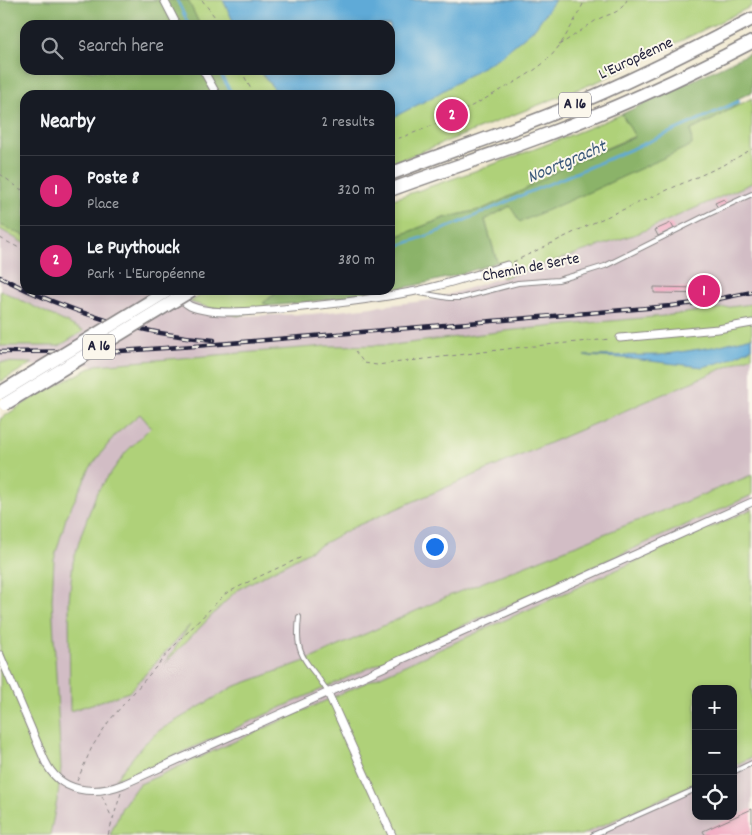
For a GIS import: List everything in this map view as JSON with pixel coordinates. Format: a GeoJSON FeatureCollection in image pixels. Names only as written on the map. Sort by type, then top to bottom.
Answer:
{"type":"FeatureCollection","features":[{"type":"Feature","properties":{"kind":"highway","name":"L'Européenne"},"geometry":{"type":"LineString","coordinates":[[395,172],[572,106],[674,59],[752,19]]}},
{"type":"Feature","properties":{"kind":"highway","name":"A 16"},"geometry":{"type":"LineString","coordinates":[[395,188],[509,149],[588,118],[681,77],[752,42]]}},
{"type":"Feature","properties":{"kind":"highway","name":"A 16"},"geometry":{"type":"LineString","coordinates":[[2,401],[161,295]]}},
{"type":"Feature","properties":{"kind":"highway","name":"A 16"},"geometry":{"type":"LineString","coordinates":[[2,401],[183,295]]}},
{"type":"Feature","properties":{"kind":"street"},"geometry":{"type":"LineString","coordinates":[[164,0],[174,20]]}},
{"type":"Feature","properties":{"kind":"street"},"geometry":{"type":"LineString","coordinates":[[206,75],[214,90]]}},
{"type":"Feature","properties":{"kind":"street"},"geometry":{"type":"LineString","coordinates":[[412,292],[464,279],[507,265]]}},
{"type":"Feature","properties":{"kind":"street","name":"Chemin de Serte"},"geometry":{"type":"LineString","coordinates":[[395,295],[412,292]]}},
{"type":"Feature","properties":{"kind":"street","name":"Chemin de Serte"},"geometry":{"type":"LineString","coordinates":[[179,295],[188,305],[212,310],[254,312],[392,295]]}},
{"type":"Feature","properties":{"kind":"street"},"geometry":{"type":"LineString","coordinates":[[620,338],[718,329],[752,323]]}},
{"type":"Feature","properties":{"kind":"street"},"geometry":{"type":"LineString","coordinates":[[0,654],[47,765],[58,779],[74,788],[86,792],[100,791],[124,784],[752,502]]}},
{"type":"Feature","properties":{"kind":"street"},"geometry":{"type":"LineString","coordinates":[[328,693],[392,835]]}},
{"type":"Feature","properties":{"kind":"lane","name":"Chemin de Serte"},"geometry":{"type":"LineString","coordinates":[[412,292],[457,298],[518,283],[558,280],[579,274],[605,266],[752,194]]}},
{"type":"Feature","properties":{"kind":"lane"},"geometry":{"type":"LineString","coordinates":[[299,617],[299,648],[328,693]]}},
{"type":"Feature","properties":{"kind":"lane"},"geometry":{"type":"LineString","coordinates":[[737,770],[752,763]]}},
{"type":"Feature","properties":{"kind":"lane"},"geometry":{"type":"LineString","coordinates":[[593,835],[692,791]]}},
{"type":"Feature","properties":{"kind":"path"},"geometry":{"type":"LineString","coordinates":[[202,0],[217,20]]}},
{"type":"Feature","properties":{"kind":"path"},"geometry":{"type":"LineString","coordinates":[[395,139],[424,130],[455,116],[522,78],[548,58],[558,46],[585,0]]}},
{"type":"Feature","properties":{"kind":"path"},"geometry":{"type":"LineString","coordinates":[[558,46],[597,20],[610,16],[621,9],[627,0]]}},
{"type":"Feature","properties":{"kind":"path"},"geometry":{"type":"LineString","coordinates":[[244,75],[251,90]]}},
{"type":"Feature","properties":{"kind":"path"},"geometry":{"type":"LineString","coordinates":[[507,265],[595,222],[724,165],[752,149]]}},
{"type":"Feature","properties":{"kind":"path"},"geometry":{"type":"LineString","coordinates":[[0,174],[20,189]]}},
{"type":"Feature","properties":{"kind":"path"},"geometry":{"type":"LineString","coordinates":[[0,238],[20,248]]}},
{"type":"Feature","properties":{"kind":"path"},"geometry":{"type":"LineString","coordinates":[[355,351],[364,363],[377,365],[620,338]]}},
{"type":"Feature","properties":{"kind":"path"},"geometry":{"type":"LineString","coordinates":[[74,788],[92,747],[109,721],[175,645],[225,594],[304,556]]}},
{"type":"Feature","properties":{"kind":"path"},"geometry":{"type":"LineString","coordinates":[[108,835],[124,784]]}},
{"type":"Feature","properties":{"kind":"path"},"geometry":{"type":"LineString","coordinates":[[100,791],[113,819]]}},
{"type":"Feature","properties":{"kind":"shaded area"},"geometry":{"type":"Polygon","coordinates":[[[752,183],[752,304],[664,316],[514,330],[393,345],[326,346],[96,365],[0,366],[0,346],[59,346],[12,297],[0,290],[0,229],[20,241],[20,295],[168,295],[235,316],[312,314],[432,300],[639,233],[752,183]]]}},
{"type":"Feature","properties":{"kind":"shaded area"},"geometry":{"type":"Polygon","coordinates":[[[752,327],[752,835],[0,835],[0,460],[50,393],[752,327]]]}},
{"type":"Feature","properties":{"kind":"green space"},"geometry":{"type":"Polygon","coordinates":[[[0,0],[752,0],[752,6],[599,81],[395,162],[395,90],[20,90],[20,241],[0,229],[0,0]]]}},
{"type":"Feature","properties":{"kind":"green space"},"geometry":{"type":"Polygon","coordinates":[[[0,0],[188,0],[198,20],[20,20],[20,75],[222,75],[230,90],[20,90],[20,234],[0,225],[0,0]]]}},
{"type":"Feature","properties":{"kind":"green space"},"geometry":{"type":"Polygon","coordinates":[[[752,52],[752,92],[737,99],[739,104],[691,130],[692,145],[520,222],[510,206],[485,220],[497,262],[442,279],[395,289],[395,236],[444,218],[483,209],[526,189],[565,166],[635,137],[622,114],[752,52]]]}},
{"type":"Feature","properties":{"kind":"green space"},"geometry":{"type":"Polygon","coordinates":[[[752,98],[752,183],[639,233],[502,278],[485,220],[510,206],[520,221],[752,98]]]}},
{"type":"Feature","properties":{"kind":"green space"},"geometry":{"type":"Polygon","coordinates":[[[622,114],[635,136],[565,166],[526,189],[483,209],[444,218],[395,236],[395,198],[565,137],[622,114]]]}},
{"type":"Feature","properties":{"kind":"green space"},"geometry":{"type":"Polygon","coordinates":[[[0,290],[84,331],[59,346],[0,346],[0,290]]]}},
{"type":"Feature","properties":{"kind":"green space"},"geometry":{"type":"Polygon","coordinates":[[[201,295],[273,295],[263,303],[270,306],[238,316],[190,302],[201,295]]]}},
{"type":"Feature","properties":{"kind":"green space"},"geometry":{"type":"Polygon","coordinates":[[[273,295],[360,295],[270,306],[263,303],[273,295]]]}},
{"type":"Feature","properties":{"kind":"green space"},"geometry":{"type":"Polygon","coordinates":[[[752,304],[752,356],[354,527],[237,590],[165,663],[190,625],[129,692],[70,711],[69,600],[73,562],[97,492],[126,452],[151,427],[140,414],[115,435],[90,468],[66,518],[54,560],[52,600],[61,768],[50,835],[0,835],[0,419],[31,399],[96,365],[326,346],[393,345],[514,330],[664,316],[752,304]]]}},
{"type":"Feature","properties":{"kind":"green space"},"geometry":{"type":"Polygon","coordinates":[[[0,362],[33,363],[0,382],[0,362]]]}},
{"type":"Feature","properties":{"kind":"green space"},"geometry":{"type":"Polygon","coordinates":[[[752,475],[752,495],[145,769],[115,779],[143,745],[160,730],[233,687],[308,660],[451,595],[752,475]]]}},
{"type":"Feature","properties":{"kind":"green space"},"geometry":{"type":"Polygon","coordinates":[[[752,509],[752,757],[737,764],[737,685],[692,685],[692,785],[581,835],[110,835],[122,807],[138,785],[752,509]]]}},
{"type":"Feature","properties":{"kind":"water"},"geometry":{"type":"Polygon","coordinates":[[[223,0],[555,0],[535,28],[501,56],[429,99],[395,116],[395,90],[275,90],[263,75],[395,75],[395,20],[233,20],[223,0]]]}},
{"type":"Feature","properties":{"kind":"water"},"geometry":{"type":"Polygon","coordinates":[[[752,337],[752,348],[725,361],[703,367],[623,358],[584,356],[660,355],[713,347],[752,337]]]}},
{"type":"Feature","properties":{"kind":"building"},"geometry":{"type":"Polygon","coordinates":[[[724,199],[727,205],[718,208],[715,203],[724,199]]]}},
{"type":"Feature","properties":{"kind":"building"},"geometry":{"type":"Polygon","coordinates":[[[671,223],[674,229],[658,236],[655,230],[671,223]]]}},
{"type":"Feature","properties":{"kind":"building"},"geometry":{"type":"Polygon","coordinates":[[[701,286],[717,289],[717,294],[654,293],[654,287],[699,288],[701,286]]]}},
{"type":"Feature","properties":{"kind":"building"},"geometry":{"type":"Polygon","coordinates":[[[752,809],[752,835],[705,835],[703,831],[728,820],[737,820],[737,816],[752,809]]]}},
{"type":"Feature","properties":{"kind":"waterway"},"geometry":{"type":"LineString","coordinates":[[177,0],[187,20]]}},
{"type":"Feature","properties":{"kind":"waterway"},"geometry":{"type":"LineString","coordinates":[[221,75],[230,90]]}},
{"type":"Feature","properties":{"kind":"waterway","name":"Noortgracht"},"geometry":{"type":"LineString","coordinates":[[395,247],[459,223],[661,137],[739,101]]}},
{"type":"Feature","properties":{"kind":"railway"},"geometry":{"type":"LineString","coordinates":[[0,277],[20,287]]}},
{"type":"Feature","properties":{"kind":"railway"},"geometry":{"type":"LineString","coordinates":[[0,352],[120,351],[195,346],[671,306],[703,302],[752,292]]}},
{"type":"Feature","properties":{"kind":"railway"},"geometry":{"type":"LineString","coordinates":[[37,295],[77,311],[131,327],[158,333],[214,340]]}},
{"type":"Feature","properties":{"kind":"place","name":"Le Puythouck"},"geometry":{"type":"Point","coordinates":[452,115]}},
{"type":"Feature","properties":{"kind":"place","name":"Poste 8"},"geometry":{"type":"Point","coordinates":[704,291]}}]}
